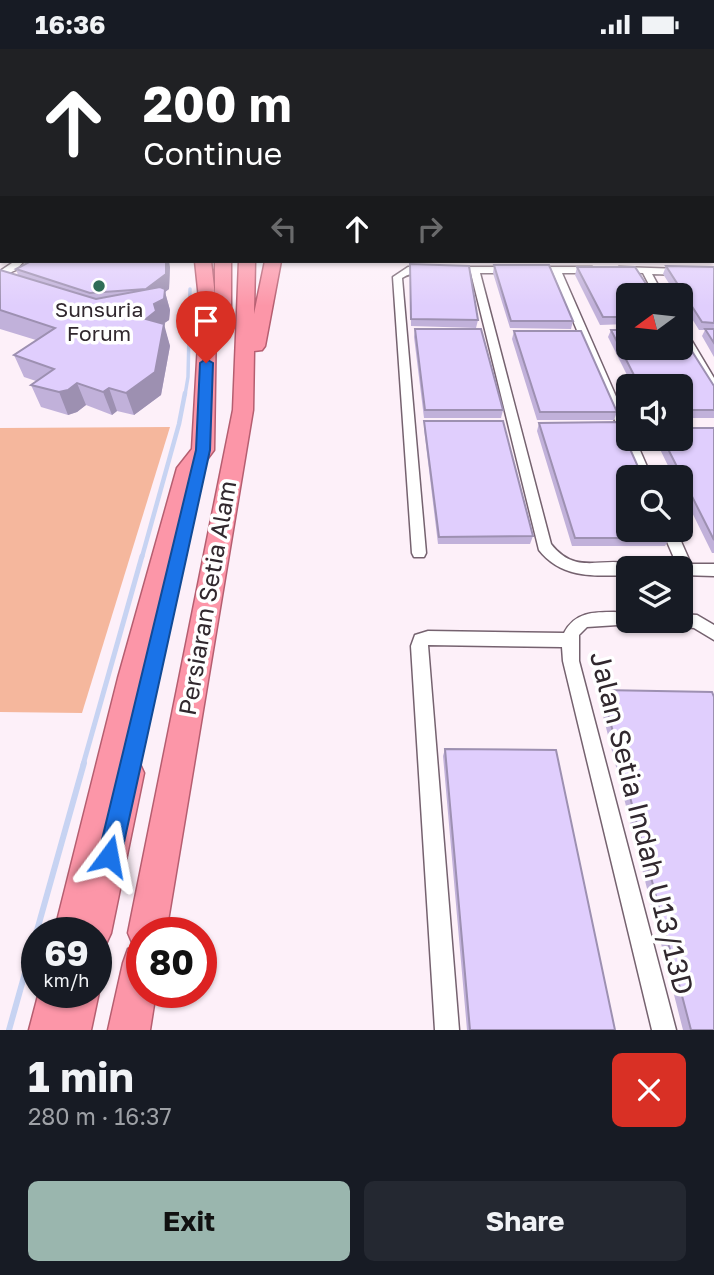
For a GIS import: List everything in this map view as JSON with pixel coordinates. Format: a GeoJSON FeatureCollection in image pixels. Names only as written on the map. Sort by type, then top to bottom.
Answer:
{"type":"FeatureCollection","features":[{"type":"Feature","properties":{"kind":"highway"},"geometry":{"type":"LineString","coordinates":[[77,917],[133,678],[188,468],[203,450],[208,308],[203,263]]}},
{"type":"Feature","properties":{"kind":"highway","name":"Persiaran Setia Alam"},"geometry":{"type":"LineString","coordinates":[[96,917],[203,450],[222,330],[223,263]]}},
{"type":"Feature","properties":{"kind":"highway","name":"Persiaran Setia Alam"},"geometry":{"type":"LineString","coordinates":[[150,917],[243,410],[247,263]]}},
{"type":"Feature","properties":{"kind":"highway"},"geometry":{"type":"LineString","coordinates":[[243,410],[274,263]]}},
{"type":"Feature","properties":{"kind":"highway"},"geometry":{"type":"LineString","coordinates":[[50,1030],[55,1008]]}},
{"type":"Feature","properties":{"kind":"highway"},"geometry":{"type":"LineString","coordinates":[[70,1030],[75,1008]]}},
{"type":"Feature","properties":{"kind":"highway"},"geometry":{"type":"LineString","coordinates":[[130,1030],[134,1008]]}},
{"type":"Feature","properties":{"kind":"street"},"geometry":{"type":"LineString","coordinates":[[0,274],[18,263]]}},
{"type":"Feature","properties":{"kind":"street"},"geometry":{"type":"LineString","coordinates":[[419,554],[397,277],[412,270],[645,270],[714,273]]}},
{"type":"Feature","properties":{"kind":"street"},"geometry":{"type":"LineString","coordinates":[[475,270],[543,541],[550,555],[564,567],[616,569]]}},
{"type":"Feature","properties":{"kind":"street"},"geometry":{"type":"LineString","coordinates":[[556,270],[616,408]]}},
{"type":"Feature","properties":{"kind":"street"},"geometry":{"type":"LineString","coordinates":[[645,270],[652,283]]}},
{"type":"Feature","properties":{"kind":"street"},"geometry":{"type":"LineString","coordinates":[[693,351],[714,387]]}},
{"type":"Feature","properties":{"kind":"street"},"geometry":{"type":"LineString","coordinates":[[693,569],[714,570]]}},
{"type":"Feature","properties":{"kind":"street"},"geometry":{"type":"LineString","coordinates":[[447,1030],[419,646],[421,640],[570,635],[580,623],[616,619]]}},
{"type":"Feature","properties":{"kind":"street"},"geometry":{"type":"LineString","coordinates":[[693,622],[714,633]]}},
{"type":"Feature","properties":{"kind":"street","name":"Jalan Setia Indah U13/13D"},"geometry":{"type":"LineString","coordinates":[[570,635],[571,661],[664,1030]]}},
{"type":"Feature","properties":{"kind":"shaded area"},"geometry":{"type":"Polygon","coordinates":[[[170,427],[82,713],[0,712],[0,428],[170,427]]]}},
{"type":"Feature","properties":{"kind":"building"},"geometry":{"type":"Polygon","coordinates":[[[27,263],[166,263],[166,274],[146,289],[90,293],[16,269],[27,263]]]}},
{"type":"Feature","properties":{"kind":"building"},"geometry":{"type":"Polygon","coordinates":[[[410,264],[469,266],[478,320],[411,319],[410,264]]]}},
{"type":"Feature","properties":{"kind":"building"},"geometry":{"type":"Polygon","coordinates":[[[494,265],[549,265],[573,321],[511,321],[494,265]]]}},
{"type":"Feature","properties":{"kind":"building"},"geometry":{"type":"Polygon","coordinates":[[[666,266],[714,267],[714,323],[702,322],[693,308],[693,283],[677,283],[666,266]]]}},
{"type":"Feature","properties":{"kind":"building"},"geometry":{"type":"Polygon","coordinates":[[[577,267],[635,267],[645,283],[616,283],[616,317],[603,317],[577,267]]]}},
{"type":"Feature","properties":{"kind":"building"},"geometry":{"type":"Polygon","coordinates":[[[0,270],[96,299],[160,287],[165,289],[164,299],[154,304],[156,311],[146,319],[164,324],[155,372],[126,393],[109,388],[103,392],[77,383],[68,390],[59,392],[31,385],[54,369],[14,355],[55,328],[0,310],[0,270]]]}},
{"type":"Feature","properties":{"kind":"building"},"geometry":{"type":"Polygon","coordinates":[[[415,329],[481,329],[503,410],[425,410],[415,329]]]}},
{"type":"Feature","properties":{"kind":"building"},"geometry":{"type":"Polygon","coordinates":[[[705,329],[714,329],[714,343],[705,329]]]}},
{"type":"Feature","properties":{"kind":"building"},"geometry":{"type":"Polygon","coordinates":[[[514,331],[581,331],[616,412],[540,412],[514,331]]]}},
{"type":"Feature","properties":{"kind":"building"},"geometry":{"type":"Polygon","coordinates":[[[693,353],[714,386],[714,410],[693,410],[693,374],[633,374],[627,361],[693,361],[693,353]]]}},
{"type":"Feature","properties":{"kind":"building"},"geometry":{"type":"Polygon","coordinates":[[[424,421],[503,421],[533,536],[439,537],[424,421]]]}},
{"type":"Feature","properties":{"kind":"building"},"geometry":{"type":"Polygon","coordinates":[[[616,422],[616,451],[631,451],[637,465],[616,465],[616,538],[575,538],[539,423],[616,422]]]}},
{"type":"Feature","properties":{"kind":"building"},"geometry":{"type":"Polygon","coordinates":[[[693,428],[714,428],[714,540],[693,498],[693,465],[676,465],[669,451],[693,451],[693,428]]]}},
{"type":"Feature","properties":{"kind":"building"},"geometry":{"type":"Polygon","coordinates":[[[602,690],[712,692],[714,697],[714,1030],[691,1030],[602,690]]]}},
{"type":"Feature","properties":{"kind":"building"},"geometry":{"type":"Polygon","coordinates":[[[445,749],[556,750],[615,1030],[470,1030],[445,749]]]}},
{"type":"Feature","properties":{"kind":"waterway"},"geometry":{"type":"LineString","coordinates":[[185,395],[188,377],[190,289]]}},
{"type":"Feature","properties":{"kind":"waterway"},"geometry":{"type":"LineString","coordinates":[[142,557],[185,393]]}},
{"type":"Feature","properties":{"kind":"waterway"},"geometry":{"type":"LineString","coordinates":[[83,765],[142,556]]}},
{"type":"Feature","properties":{"kind":"waterway"},"geometry":{"type":"LineString","coordinates":[[9,1030],[84,763]]}},
{"type":"Feature","properties":{"kind":"place","name":"Sunsuria Forum"},"geometry":{"type":"Point","coordinates":[99,286]}},
{"type":"Feature","properties":{"kind":"route"},"geometry":{"type":"LineString","coordinates":[[109,856],[203,450],[206,363]]}}]}
